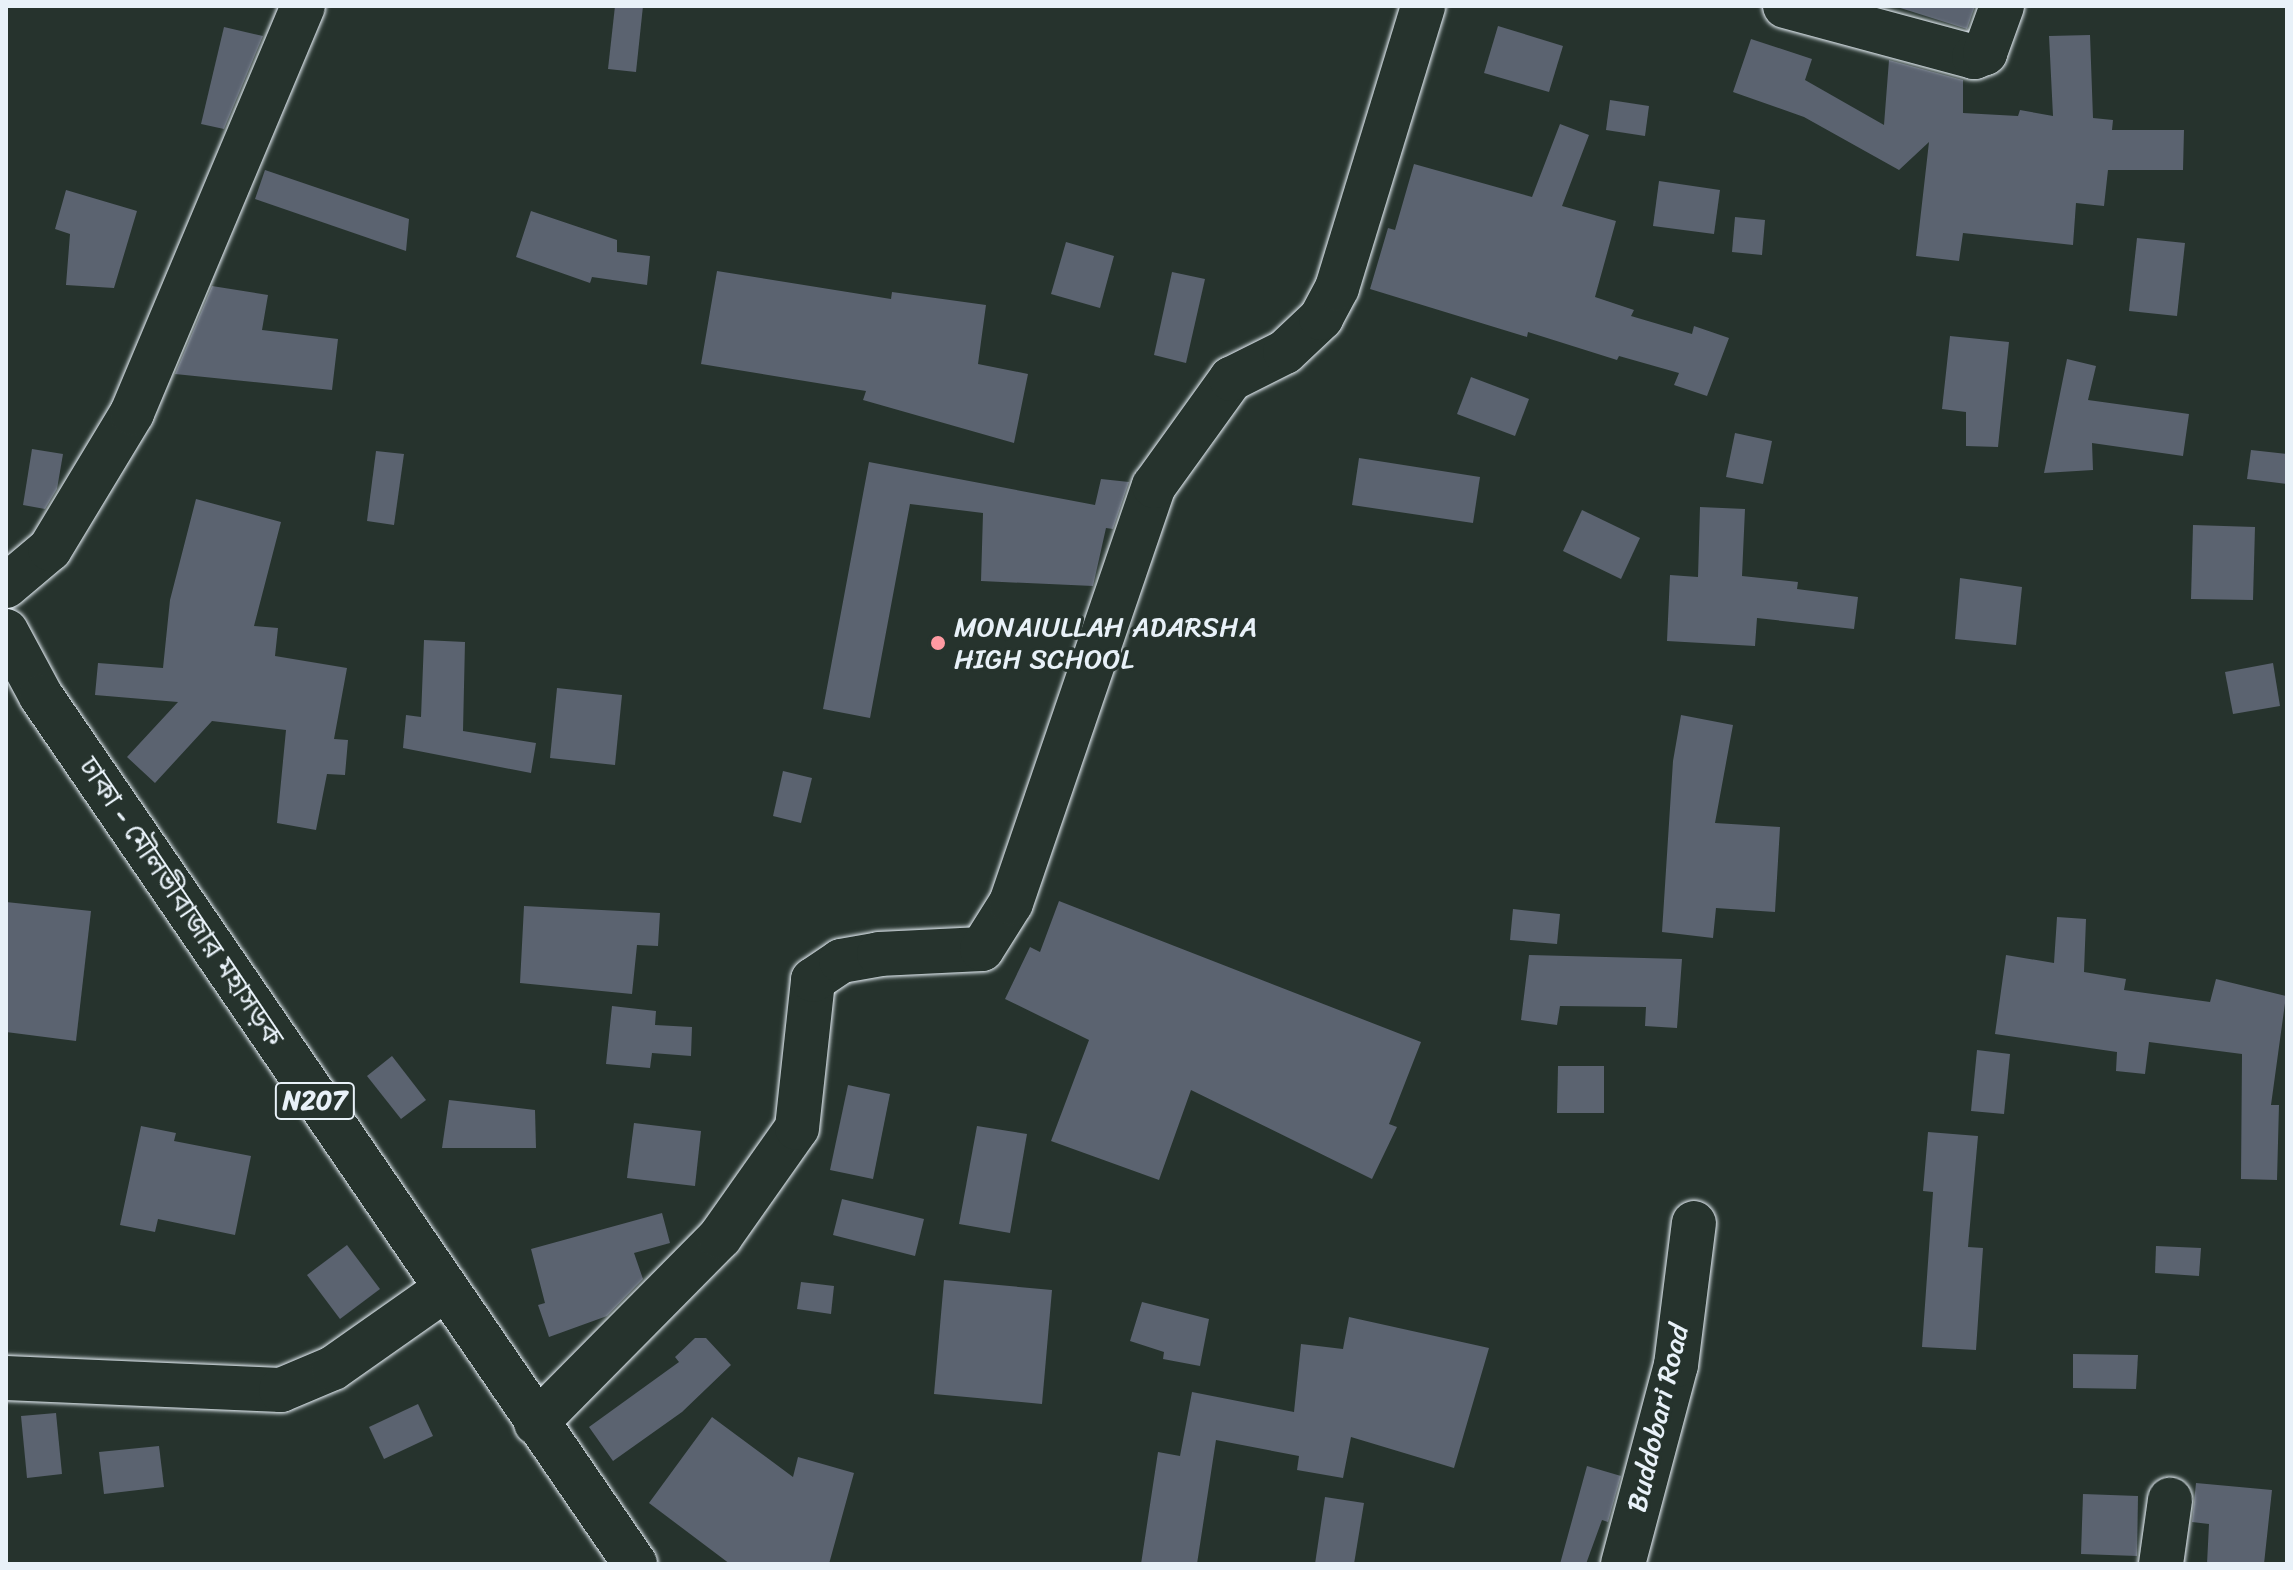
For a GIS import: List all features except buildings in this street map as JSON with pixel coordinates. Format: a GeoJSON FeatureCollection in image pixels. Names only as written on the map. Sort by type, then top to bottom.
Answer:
{"type":"FeatureCollection","features":[{"type":"Feature","properties":{"kind":"main road"},"geometry":{"type":"LineString","coordinates":[[6,586],[50,549],[132,413],[303,6]]}},
{"type":"Feature","properties":{"kind":"main road"},"geometry":{"type":"LineString","coordinates":[[536,1423],[720,1237],[797,1128],[813,980],[841,961],[879,954],[982,949],[1011,903],[1154,486],[1231,379],[1285,352],[1321,318],[1337,288],[1423,6]]}},
{"type":"Feature","properties":{"kind":"main road"},"geometry":{"type":"LineString","coordinates":[[1785,6],[1974,57],[1985,53],[2002,6]]}},
{"type":"Feature","properties":{"kind":"main road","name":"ঢাকা - মৌলভীবাজার মহাসড়ক"},"geometry":{"type":"LineString","coordinates":[[6,631],[41,696],[444,1290],[635,1564]]}},
{"type":"Feature","properties":{"kind":"main road","name":"Buddobari Road"},"geometry":{"type":"LineString","coordinates":[[1623,1564],[1676,1365],[1694,1223]]}},
{"type":"Feature","properties":{"kind":"main road"},"geometry":{"type":"LineString","coordinates":[[6,1378],[281,1390],[333,1368],[444,1290]]}},
{"type":"Feature","properties":{"kind":"main road"},"geometry":{"type":"LineString","coordinates":[[2161,1564],[2170,1500]]}},
{"type":"Feature","properties":{"kind":"place","name":"MONAIULLAH ADARSHA HIGH SCHOOL"},"geometry":{"type":"Point","coordinates":[938,643]}}]}
